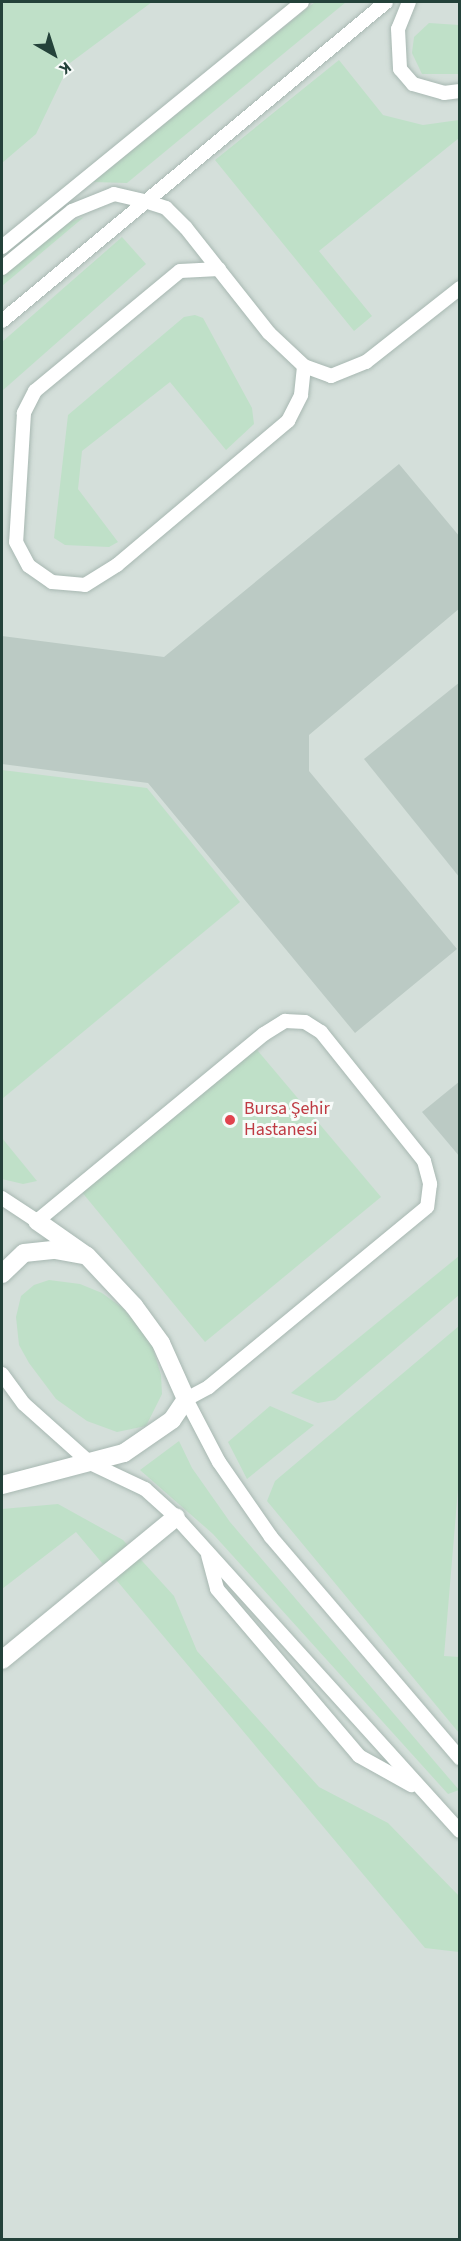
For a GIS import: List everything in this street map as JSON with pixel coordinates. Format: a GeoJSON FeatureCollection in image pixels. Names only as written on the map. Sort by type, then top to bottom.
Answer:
{"type":"FeatureCollection","features":[{"type":"Feature","properties":{"kind":"street"},"geometry":{"type":"LineString","coordinates":[[2,1485],[124,1452],[172,1420],[186,1399],[161,1343],[134,1306],[87,1256],[38,1221]]}},
{"type":"Feature","properties":{"kind":"street"},"geometry":{"type":"LineString","coordinates":[[2,1274],[24,1253],[55,1250],[87,1256]]}},
{"type":"Feature","properties":{"kind":"street"},"geometry":{"type":"LineString","coordinates":[[2,1660],[176,1517]]}},
{"type":"Feature","properties":{"kind":"lane"},"geometry":{"type":"LineString","coordinates":[[2,247],[302,2]]}},
{"type":"Feature","properties":{"kind":"lane"},"geometry":{"type":"LineString","coordinates":[[2,321],[386,2]]}},
{"type":"Feature","properties":{"kind":"lane"},"geometry":{"type":"LineString","coordinates":[[409,2],[398,29],[400,69],[413,84],[444,93],[459,91]]}},
{"type":"Feature","properties":{"kind":"lane"},"geometry":{"type":"LineString","coordinates":[[2,268],[72,211],[114,194],[145,201],[166,208],[219,269],[269,333],[304,366],[331,376],[366,362],[459,288]]}},
{"type":"Feature","properties":{"kind":"lane"},"geometry":{"type":"LineString","coordinates":[[219,269],[180,271],[35,391],[24,413],[16,542],[29,566],[52,582],[84,585],[117,565],[288,421],[301,395],[304,366]]}},
{"type":"Feature","properties":{"kind":"lane"},"geometry":{"type":"LineString","coordinates":[[2,1198],[38,1221],[264,1034],[285,1021],[305,1022],[321,1032],[424,1161],[430,1184],[427,1207],[209,1387],[186,1399],[219,1462],[271,1537],[459,1758]]}},
{"type":"Feature","properties":{"kind":"lane"},"geometry":{"type":"LineString","coordinates":[[2,1374],[47,1427],[90,1463],[145,1489],[176,1517],[459,1831]]}},
{"type":"Feature","properties":{"kind":"lane"},"geometry":{"type":"LineString","coordinates":[[208,1553],[217,1589],[359,1756],[423,1792]]}},
{"type":"Feature","properties":{"kind":"shaded area","name":"Bursa Şehir Hastanesi"},"geometry":{"type":"Polygon","coordinates":[[[2,2],[459,2],[459,2239],[2,2239],[2,2]]]}},
{"type":"Feature","properties":{"kind":"green space"},"geometry":{"type":"Polygon","coordinates":[[[5,2],[152,2],[70,63],[36,134],[2,163],[2,5],[5,2]]]}},
{"type":"Feature","properties":{"kind":"green space"},"geometry":{"type":"Polygon","coordinates":[[[315,2],[346,2],[127,183],[93,182],[315,2]]]}},
{"type":"Feature","properties":{"kind":"green space"},"geometry":{"type":"Polygon","coordinates":[[[429,23],[459,25],[459,74],[422,74],[412,53],[414,37],[429,23]]]}},
{"type":"Feature","properties":{"kind":"green space"},"geometry":{"type":"Polygon","coordinates":[[[339,60],[383,115],[423,125],[459,120],[459,138],[319,251],[372,316],[354,331],[215,160],[339,60]]]}},
{"type":"Feature","properties":{"kind":"green space"},"geometry":{"type":"Polygon","coordinates":[[[84,217],[2,286],[2,275],[64,224],[84,217]]]}},
{"type":"Feature","properties":{"kind":"green space"},"geometry":{"type":"Polygon","coordinates":[[[122,237],[146,264],[2,391],[2,342],[122,237]]]}},
{"type":"Feature","properties":{"kind":"green space"},"geometry":{"type":"Polygon","coordinates":[[[195,315],[203,318],[252,408],[254,424],[226,450],[170,382],[82,451],[78,489],[118,542],[109,547],[65,545],[54,538],[68,415],[184,317],[195,315]]]}},
{"type":"Feature","properties":{"kind":"green space"},"geometry":{"type":"Polygon","coordinates":[[[2,770],[147,788],[240,902],[2,1099],[2,770]]]}},
{"type":"Feature","properties":{"kind":"green space"},"geometry":{"type":"Polygon","coordinates":[[[253,1045],[381,1197],[205,1342],[81,1191],[253,1045]]]}},
{"type":"Feature","properties":{"kind":"green space"},"geometry":{"type":"Polygon","coordinates":[[[2,1138],[37,1181],[23,1184],[2,1179],[2,1138]]]}},
{"type":"Feature","properties":{"kind":"green space"},"geometry":{"type":"Polygon","coordinates":[[[459,1256],[459,1295],[335,1400],[318,1403],[291,1393],[459,1256]]]}},
{"type":"Feature","properties":{"kind":"green space"},"geometry":{"type":"Polygon","coordinates":[[[49,1280],[80,1284],[102,1293],[124,1309],[151,1342],[161,1375],[162,1394],[146,1426],[117,1432],[87,1421],[56,1399],[29,1363],[19,1345],[16,1317],[21,1296],[34,1285],[49,1280]]]}},
{"type":"Feature","properties":{"kind":"green space"},"geometry":{"type":"Polygon","coordinates":[[[459,1326],[459,1477],[444,1656],[459,1657],[459,1733],[267,1501],[275,1481],[459,1326]]]}},
{"type":"Feature","properties":{"kind":"green space"},"geometry":{"type":"Polygon","coordinates":[[[270,1406],[314,1425],[247,1479],[228,1442],[270,1406]]]}},
{"type":"Feature","properties":{"kind":"green space"},"geometry":{"type":"Polygon","coordinates":[[[179,1441],[192,1468],[230,1522],[459,1790],[448,1794],[213,1534],[140,1470],[179,1441]]]}},
{"type":"Feature","properties":{"kind":"green space"},"geometry":{"type":"Polygon","coordinates":[[[58,1504],[123,1540],[174,1596],[197,1651],[319,1787],[388,1823],[459,1896],[459,1952],[425,1948],[76,1532],[2,1589],[2,1509],[58,1504]]]}},
{"type":"Feature","properties":{"kind":"building"},"geometry":{"type":"Polygon","coordinates":[[[399,464],[460,537],[460,608],[309,735],[309,771],[457,949],[355,1033],[148,783],[2,764],[2,636],[164,657],[399,464]]]}},
{"type":"Feature","properties":{"kind":"building"},"geometry":{"type":"Polygon","coordinates":[[[460,682],[460,878],[364,759],[460,682]]]}},
{"type":"Feature","properties":{"kind":"building"},"geometry":{"type":"Polygon","coordinates":[[[460,1081],[460,1157],[422,1112],[460,1081]]]}},
{"type":"Feature","properties":{"kind":"place","name":"Bursa Şehir Hastanesi"},"geometry":{"type":"Point","coordinates":[230,1120]}}]}
